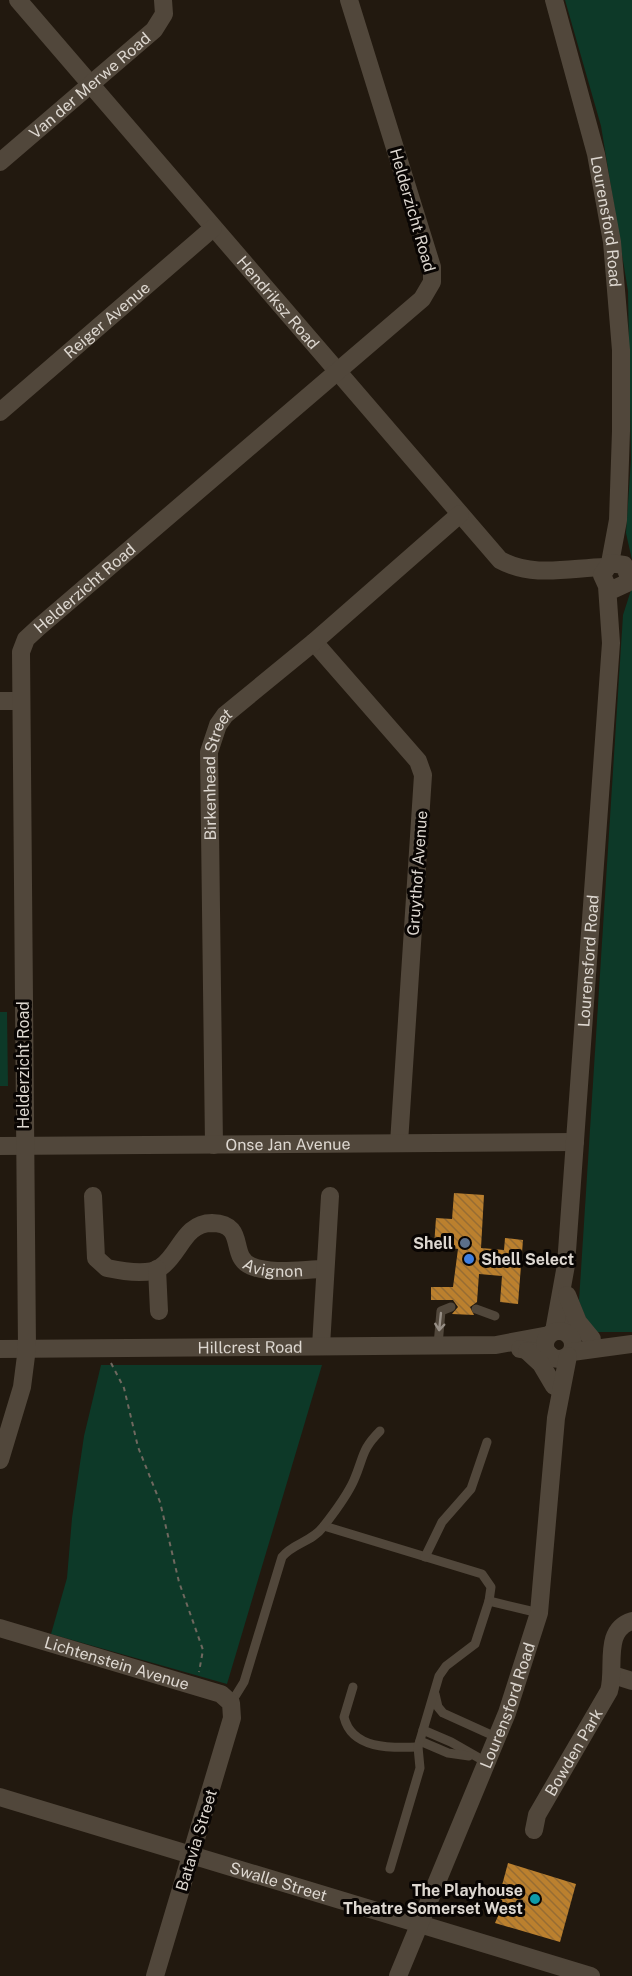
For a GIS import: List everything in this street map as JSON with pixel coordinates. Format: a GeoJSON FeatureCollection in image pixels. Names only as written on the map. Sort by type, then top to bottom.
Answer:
{"type":"FeatureCollection","features":[{"type":"Feature","properties":{"kind":"street","name":"Hendriksz Road"},"geometry":{"type":"LineString","coordinates":[[18,0],[487,546],[511,566],[612,575]]}},
{"type":"Feature","properties":{"kind":"street","name":"Van der Merwe Road"},"geometry":{"type":"LineString","coordinates":[[0,162],[154,30],[164,14],[164,0]]}},
{"type":"Feature","properties":{"kind":"street","name":"Helderzicht Road"},"geometry":{"type":"LineString","coordinates":[[0,1460],[22,1387],[27,1348],[23,1146],[20,662],[26,639],[422,299],[430,288],[433,274],[349,0]]}},
{"type":"Feature","properties":{"kind":"street","name":"Lourensford Road"},"geometry":{"type":"LineString","coordinates":[[398,1976],[479,1759],[496,1737],[528,1652],[538,1613],[556,1418],[560,1345],[559,1295],[566,1287],[611,643],[612,575],[618,520],[621,350],[612,242],[596,154],[554,0]]}},
{"type":"Feature","properties":{"kind":"street","name":"Reiger Avenue"},"geometry":{"type":"LineString","coordinates":[[0,412],[213,228]]}},
{"type":"Feature","properties":{"kind":"street","name":"Birkenhead Street"},"geometry":{"type":"LineString","coordinates":[[214,1145],[209,752],[218,725],[225,715],[314,642],[460,514]]}},
{"type":"Feature","properties":{"kind":"street","name":"Gruythof Avenue"},"geometry":{"type":"LineString","coordinates":[[314,642],[418,761],[423,775],[399,1143]]}},
{"type":"Feature","properties":{"kind":"street"},"geometry":{"type":"LineString","coordinates":[[0,701],[21,701]]}},
{"type":"Feature","properties":{"kind":"street","name":"Onse Jan Avenue"},"geometry":{"type":"LineString","coordinates":[[0,1146],[575,1142]]}},
{"type":"Feature","properties":{"kind":"street"},"geometry":{"type":"LineString","coordinates":[[93,1196],[94,1245],[100,1264],[117,1270],[157,1269],[159,1311]]}},
{"type":"Feature","properties":{"kind":"street","name":"Avignon"},"geometry":{"type":"LineString","coordinates":[[321,1346],[330,1196]]}},
{"type":"Feature","properties":{"kind":"street","name":"Avignon"},"geometry":{"type":"LineString","coordinates":[[157,1269],[165,1264],[194,1228],[210,1223],[224,1224],[234,1232],[241,1254],[249,1266],[265,1270],[325,1269]]}},
{"type":"Feature","properties":{"kind":"street"},"geometry":{"type":"LineString","coordinates":[[566,1287],[578,1322],[592,1339]]}},
{"type":"Feature","properties":{"kind":"street","name":"Hillcrest Road"},"geometry":{"type":"LineString","coordinates":[[501,1345],[527,1350],[592,1339],[627,1344]]}},
{"type":"Feature","properties":{"kind":"street","name":"Hillcrest Road"},"geometry":{"type":"LineString","coordinates":[[0,1349],[627,1344]]}},
{"type":"Feature","properties":{"kind":"street","name":"Lourensford Road"},"geometry":{"type":"LineString","coordinates":[[556,1418],[554,1386],[560,1345]]}},
{"type":"Feature","properties":{"kind":"street"},"geometry":{"type":"LineString","coordinates":[[527,1350],[542,1364],[554,1386]]}},
{"type":"Feature","properties":{"kind":"street","name":"Bowden Park"},"geometry":{"type":"LineString","coordinates":[[534,1830],[537,1815],[609,1691],[613,1675],[612,1650],[615,1635],[622,1625],[632,1621]]}},
{"type":"Feature","properties":{"kind":"street","name":"Lichtenstein Avenue"},"geometry":{"type":"LineString","coordinates":[[0,1628],[197,1686],[220,1694],[231,1703]]}},
{"type":"Feature","properties":{"kind":"street"},"geometry":{"type":"LineString","coordinates":[[613,1675],[632,1681]]}},
{"type":"Feature","properties":{"kind":"street","name":"Batavia Street"},"geometry":{"type":"LineString","coordinates":[[155,1976],[232,1718],[231,1703]]}},
{"type":"Feature","properties":{"kind":"street","name":"Swalle Street"},"geometry":{"type":"LineString","coordinates":[[0,1797],[591,1976]]}},
{"type":"Feature","properties":{"kind":"lane"},"geometry":{"type":"LineString","coordinates":[[438,1345],[441,1311],[452,1307]]}},
{"type":"Feature","properties":{"kind":"lane"},"geometry":{"type":"LineString","coordinates":[[476,1309],[495,1316]]}},
{"type":"Feature","properties":{"kind":"lane"},"geometry":{"type":"LineString","coordinates":[[231,1703],[244,1682],[282,1557],[292,1548],[314,1537],[324,1526],[354,1480],[366,1445],[380,1431]]}},
{"type":"Feature","properties":{"kind":"lane"},"geometry":{"type":"LineString","coordinates":[[424,1557],[442,1522],[471,1489],[487,1442]]}},
{"type":"Feature","properties":{"kind":"lane"},"geometry":{"type":"LineString","coordinates":[[324,1526],[482,1574],[491,1587],[489,1601],[475,1644],[442,1671],[435,1689],[419,1744],[420,1768],[390,1869]]}},
{"type":"Feature","properties":{"kind":"lane"},"geometry":{"type":"LineString","coordinates":[[489,1601],[538,1613]]}},
{"type":"Feature","properties":{"kind":"lane"},"geometry":{"type":"LineString","coordinates":[[353,1687],[344,1718],[356,1738],[386,1748],[419,1744],[479,1759]]}},
{"type":"Feature","properties":{"kind":"lane"},"geometry":{"type":"LineString","coordinates":[[435,1689],[437,1703],[443,1713],[496,1737]]}},
{"type":"Feature","properties":{"kind":"lane"},"geometry":{"type":"LineString","coordinates":[[423,1730],[451,1742],[479,1759]]}},
{"type":"Feature","properties":{"kind":"path"},"geometry":{"type":"LineString","coordinates":[[103,1347],[124,1388],[138,1447],[160,1502],[179,1582],[203,1650],[197,1686]]}},
{"type":"Feature","properties":{"kind":"green space"},"geometry":{"type":"Polygon","coordinates":[[[565,0],[632,0],[632,560],[626,533],[631,460],[628,291],[601,126],[565,0]]]}},
{"type":"Feature","properties":{"kind":"green space"},"geometry":{"type":"Polygon","coordinates":[[[632,587],[632,1332],[596,1332],[590,1329],[579,1301],[623,615],[632,587]]]}},
{"type":"Feature","properties":{"kind":"green space"},"geometry":{"type":"Polygon","coordinates":[[[0,1012],[7,1012],[8,1086],[0,1086],[0,1012]]]}},
{"type":"Feature","properties":{"kind":"green space"},"geometry":{"type":"Polygon","coordinates":[[[101,1365],[322,1365],[227,1684],[51,1634],[67,1578],[72,1518],[84,1436],[101,1365]]]}},
{"type":"Feature","properties":{"kind":"building"},"geometry":{"type":"Polygon","coordinates":[[[454,1193],[484,1195],[481,1248],[504,1250],[505,1238],[523,1240],[518,1304],[500,1302],[502,1276],[479,1274],[477,1302],[470,1307],[474,1315],[452,1314],[458,1307],[453,1300],[431,1300],[431,1287],[453,1287],[458,1249],[434,1246],[436,1218],[452,1219],[454,1193]]]}},
{"type":"Feature","properties":{"kind":"building","name":"The Playhouse Theatre Somerset West"},"geometry":{"type":"Polygon","coordinates":[[[508,1863],[576,1884],[560,1942],[495,1923],[498,1916],[494,1915],[508,1863]]]}},
{"type":"Feature","properties":{"kind":"place","name":"Shell"},"geometry":{"type":"Point","coordinates":[465,1243]}},
{"type":"Feature","properties":{"kind":"place","name":"Shell Select"},"geometry":{"type":"Point","coordinates":[469,1259]}},
{"type":"Feature","properties":{"kind":"place","name":"The Playhouse Theatre Somerset West"},"geometry":{"type":"Point","coordinates":[535,1899]}}]}
